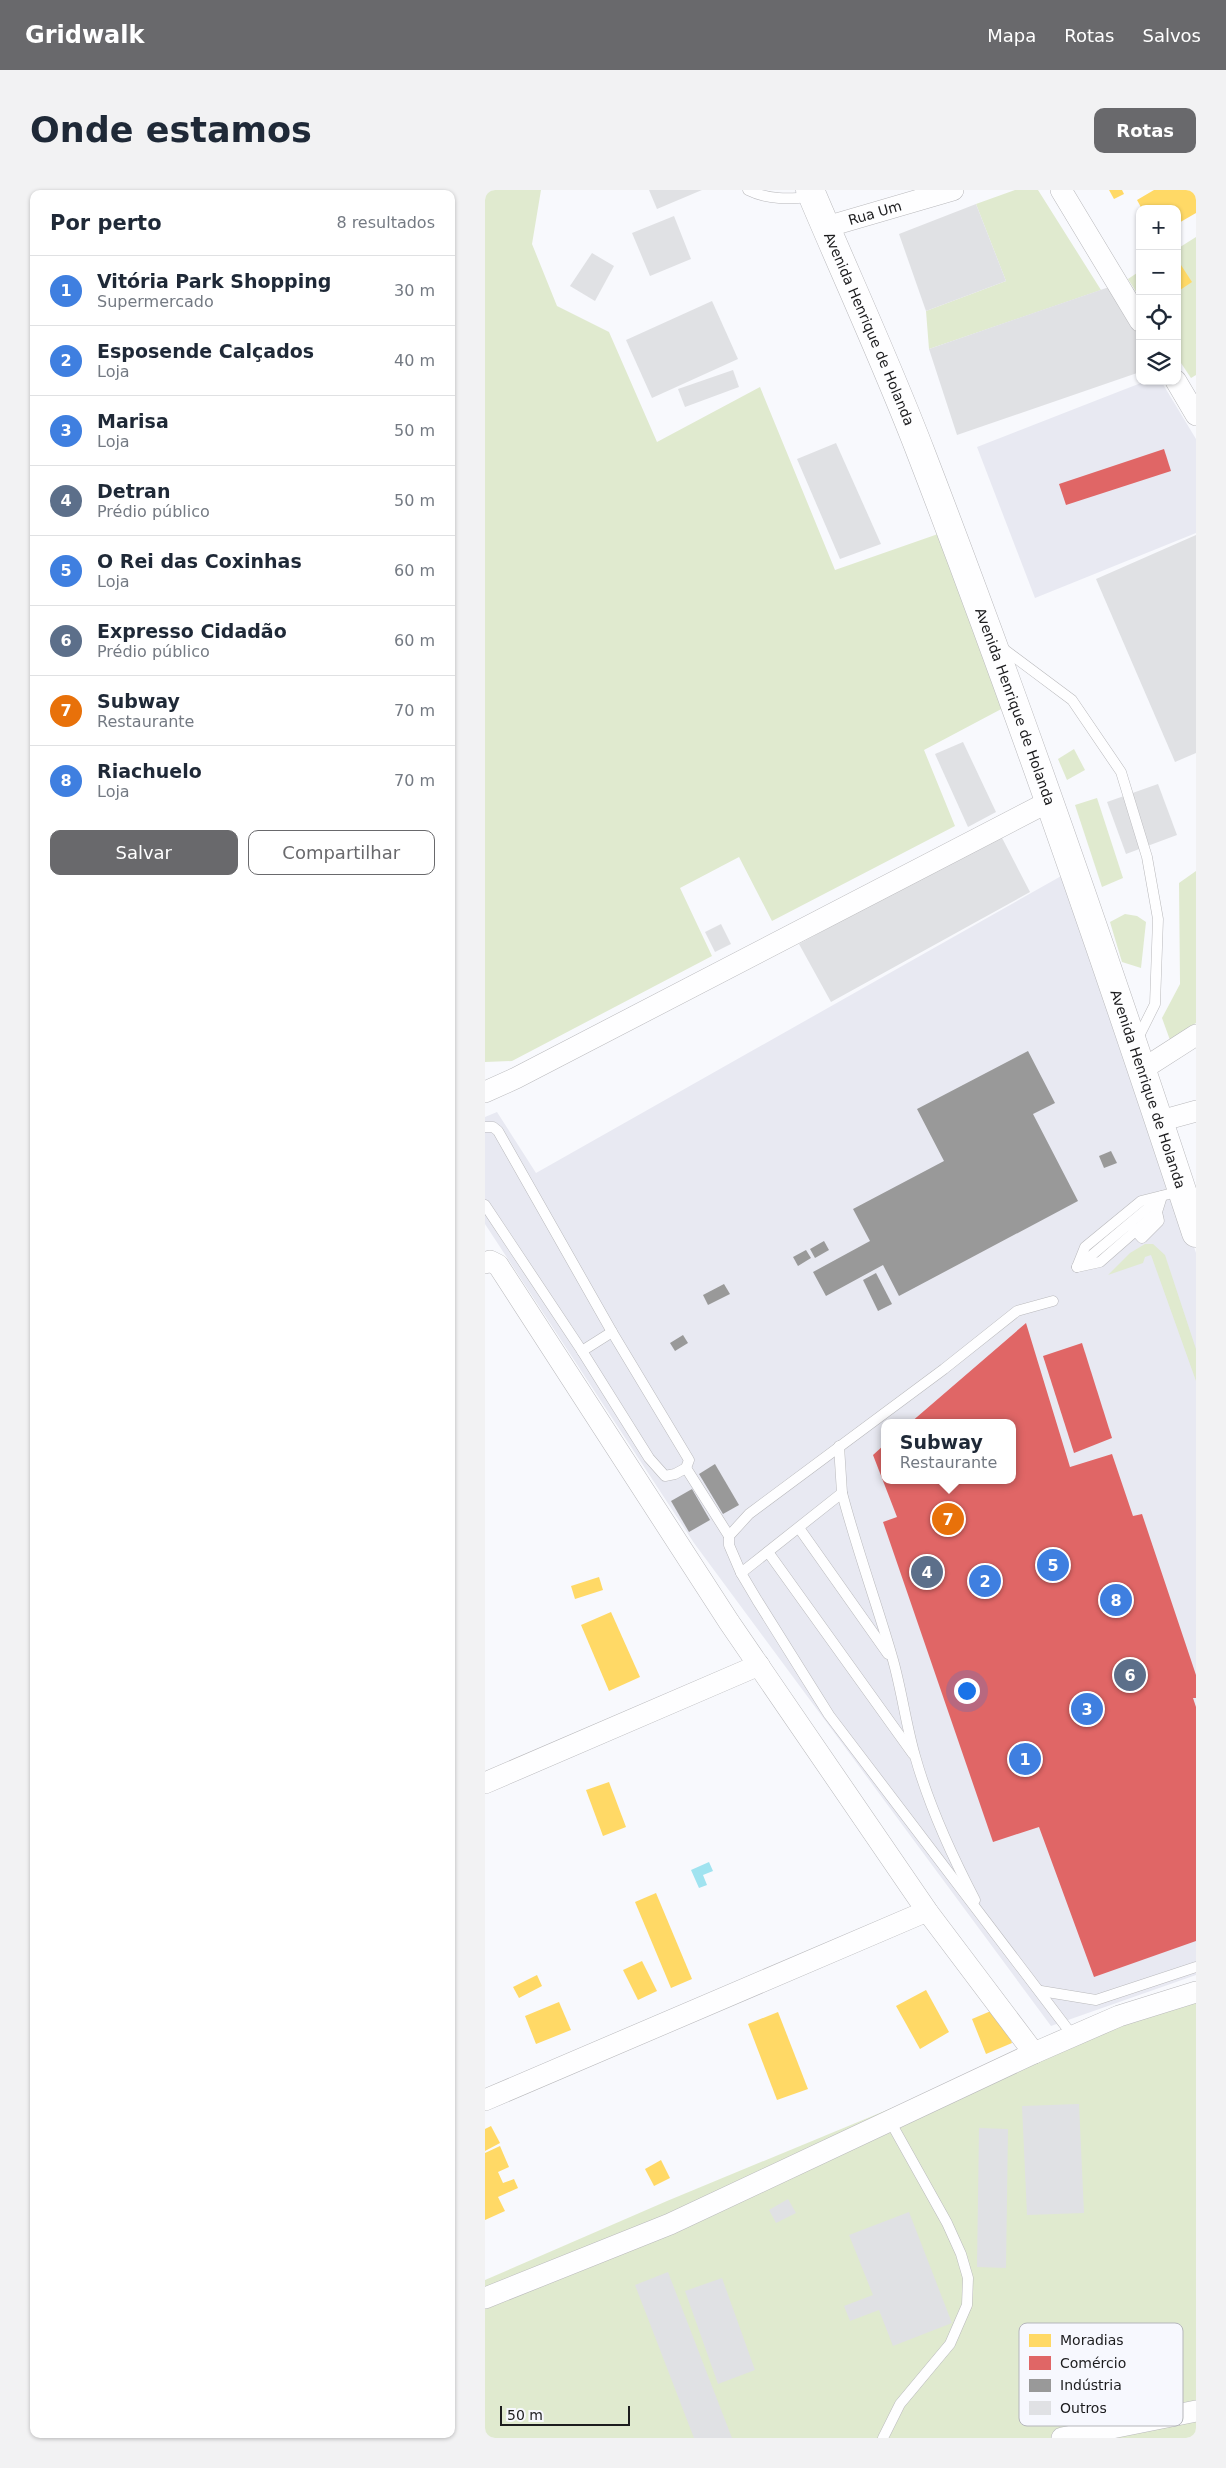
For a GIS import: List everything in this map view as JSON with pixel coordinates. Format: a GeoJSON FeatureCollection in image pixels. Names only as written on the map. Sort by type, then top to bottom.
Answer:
{"type":"FeatureCollection","features":[{"type":"Feature","properties":{"kind":"main road","name":"Avenida Henrique de Holanda"},"geometry":{"type":"LineString","coordinates":[[812,193],[920,450],[990,638],[1050,801],[1139,1057],[1159,1121],[1171,1191],[1196,1232]]}},
{"type":"Feature","properties":{"kind":"street","name":"Rua Um"},"geometry":{"type":"LineString","coordinates":[[826,227],[953,190]]}},
{"type":"Feature","properties":{"kind":"street"},"geometry":{"type":"LineString","coordinates":[[1061,190],[1136,314]]}},
{"type":"Feature","properties":{"kind":"street"},"geometry":{"type":"LineString","coordinates":[[1178,385],[1196,415]]}},
{"type":"Feature","properties":{"kind":"street"},"geometry":{"type":"LineString","coordinates":[[485,1092],[516,1078],[1050,801]]}},
{"type":"Feature","properties":{"kind":"street"},"geometry":{"type":"LineString","coordinates":[[1139,1057],[1196,1035]]}},
{"type":"Feature","properties":{"kind":"street"},"geometry":{"type":"LineString","coordinates":[[1159,1121],[1196,1111]]}},
{"type":"Feature","properties":{"kind":"street"},"geometry":{"type":"LineString","coordinates":[[485,1263],[490,1261],[497,1265],[729,1622],[927,1911],[1034,2053]]}},
{"type":"Feature","properties":{"kind":"street"},"geometry":{"type":"LineString","coordinates":[[485,1783],[759,1665]]}},
{"type":"Feature","properties":{"kind":"street"},"geometry":{"type":"LineString","coordinates":[[485,2100],[927,1911]]}},
{"type":"Feature","properties":{"kind":"street"},"geometry":{"type":"LineString","coordinates":[[485,2298],[670,2224],[1034,2053],[1119,2016],[1196,1992]]}},
{"type":"Feature","properties":{"kind":"street"},"geometry":{"type":"LineString","coordinates":[[1183,2414],[1196,2411]]}},
{"type":"Feature","properties":{"kind":"street"},"geometry":{"type":"LineString","coordinates":[[1061,2438],[1121,2426]]}},
{"type":"Feature","properties":{"kind":"lane"},"geometry":{"type":"LineString","coordinates":[[748,190],[773,197],[812,193]]}},
{"type":"Feature","properties":{"kind":"lane"},"geometry":{"type":"LineString","coordinates":[[990,638],[1072,700],[1121,772],[1147,856],[1158,919],[1155,1004],[1139,1057]]}},
{"type":"Feature","properties":{"kind":"lane"},"geometry":{"type":"LineString","coordinates":[[485,1127],[493,1127],[498,1131],[612,1332],[689,1460],[687,1468],[729,1536],[731,1550],[741,1573],[829,1715],[1041,1991],[1073,2036]]}},
{"type":"Feature","properties":{"kind":"lane"},"geometry":{"type":"LineString","coordinates":[[1171,1191],[1141,1201],[1129,1224],[1100,1262],[1077,1267],[1085,1247],[1129,1224],[1157,1212],[1171,1191]]}},
{"type":"Feature","properties":{"kind":"lane"},"geometry":{"type":"LineString","coordinates":[[485,1205],[661,1473],[669,1476],[687,1468]]}},
{"type":"Feature","properties":{"kind":"lane"},"geometry":{"type":"LineString","coordinates":[[729,1536],[749,1514],[1017,1311],[1053,1301]]}},
{"type":"Feature","properties":{"kind":"lane"},"geometry":{"type":"LineString","coordinates":[[582,1350],[612,1332]]}},
{"type":"Feature","properties":{"kind":"lane"},"geometry":{"type":"LineString","coordinates":[[839,1446],[842,1493],[856,1546],[868,1576],[894,1663],[915,1756],[939,1824],[988,1924]]}},
{"type":"Feature","properties":{"kind":"lane"},"geometry":{"type":"LineString","coordinates":[[741,1573],[842,1493]]}},
{"type":"Feature","properties":{"kind":"lane"},"geometry":{"type":"LineString","coordinates":[[799,1528],[894,1663]]}},
{"type":"Feature","properties":{"kind":"lane"},"geometry":{"type":"LineString","coordinates":[[768,1552],[915,1756]]}},
{"type":"Feature","properties":{"kind":"lane"},"geometry":{"type":"LineString","coordinates":[[1041,1991],[1096,2000],[1196,1967]]}},
{"type":"Feature","properties":{"kind":"lane"},"geometry":{"type":"LineString","coordinates":[[883,2438],[900,2404],[950,2344],[967,2305],[968,2278],[961,2254],[890,2121]]}},
{"type":"Feature","properties":{"kind":"shaded area"},"geometry":{"type":"Polygon","coordinates":[[[1136,385],[1163,385],[1196,439],[1196,533],[1035,598],[977,447],[1136,385]]]}},
{"type":"Feature","properties":{"kind":"shaded area"},"geometry":{"type":"Polygon","coordinates":[[[1063,875],[1171,1176],[1196,1253],[1196,1975],[1051,2026],[694,1543],[485,1224],[485,1117],[497,1112],[536,1173],[1063,875]]]}},
{"type":"Feature","properties":{"kind":"green space"},"geometry":{"type":"Polygon","coordinates":[[[485,190],[541,190],[532,244],[557,306],[609,332],[657,442],[760,387],[835,570],[938,534],[1007,706],[924,750],[955,826],[772,921],[739,857],[680,888],[712,956],[512,1061],[485,1062],[485,190]]]}},
{"type":"Feature","properties":{"kind":"green space"},"geometry":{"type":"Polygon","coordinates":[[[1015,190],[1038,190],[1101,290],[929,349],[926,311],[1006,281],[976,204],[1015,190]]]}},
{"type":"Feature","properties":{"kind":"green space"},"geometry":{"type":"Polygon","coordinates":[[[1196,237],[1196,375],[1191,378],[1181,363],[1181,246],[1196,237]]]}},
{"type":"Feature","properties":{"kind":"green space"},"geometry":{"type":"Polygon","coordinates":[[[1136,274],[1136,292],[1128,279],[1136,274]]]}},
{"type":"Feature","properties":{"kind":"green space"},"geometry":{"type":"Polygon","coordinates":[[[1074,749],[1085,770],[1067,780],[1058,759],[1074,749]]]}},
{"type":"Feature","properties":{"kind":"green space"},"geometry":{"type":"Polygon","coordinates":[[[1097,798],[1123,878],[1102,887],[1075,805],[1097,798]]]}},
{"type":"Feature","properties":{"kind":"green space"},"geometry":{"type":"Polygon","coordinates":[[[1196,871],[1196,1023],[1170,1040],[1162,1018],[1180,984],[1179,883],[1196,871]]]}},
{"type":"Feature","properties":{"kind":"green space"},"geometry":{"type":"Polygon","coordinates":[[[1125,914],[1137,916],[1146,922],[1141,968],[1122,962],[1110,922],[1125,914]]]}},
{"type":"Feature","properties":{"kind":"green space"},"geometry":{"type":"Polygon","coordinates":[[[1145,1244],[1153,1244],[1165,1255],[1196,1349],[1196,1381],[1151,1255],[1145,1257],[1143,1263],[1108,1275],[1130,1253],[1145,1244]]]}},
{"type":"Feature","properties":{"kind":"green space"},"geometry":{"type":"Polygon","coordinates":[[[1196,1990],[1196,2438],[485,2438],[485,2280],[667,2201],[1121,2013],[1196,1990]]]}},
{"type":"Feature","properties":{"kind":"water"},"geometry":{"type":"Polygon","coordinates":[[[709,1862],[713,1871],[703,1875],[707,1885],[699,1888],[691,1870],[709,1862]]]}},
{"type":"Feature","properties":{"kind":"building: Moradias"},"geometry":{"type":"Polygon","coordinates":[[[1109,190],[1122,190],[1124,194],[1114,199],[1109,190]]]}},
{"type":"Feature","properties":{"kind":"building: Moradias"},"geometry":{"type":"Polygon","coordinates":[[[1154,190],[1196,190],[1196,213],[1181,222],[1181,205],[1140,205],[1137,200],[1154,190]]]}},
{"type":"Feature","properties":{"kind":"building: Moradias"},"geometry":{"type":"Polygon","coordinates":[[[1181,265],[1192,282],[1181,289],[1181,265]]]}},
{"type":"Feature","properties":{"kind":"building: Moradias"},"geometry":{"type":"Polygon","coordinates":[[[599,1577],[603,1590],[575,1599],[571,1586],[599,1577]]]}},
{"type":"Feature","properties":{"kind":"building: Moradias"},"geometry":{"type":"Polygon","coordinates":[[[611,1612],[640,1677],[609,1691],[581,1625],[611,1612]]]}},
{"type":"Feature","properties":{"kind":"building: Moradias"},"geometry":{"type":"Polygon","coordinates":[[[609,1782],[626,1827],[603,1836],[586,1790],[609,1782]]]}},
{"type":"Feature","properties":{"kind":"building: Moradias"},"geometry":{"type":"Polygon","coordinates":[[[656,1893],[692,1979],[671,1988],[635,1902],[656,1893]]]}},
{"type":"Feature","properties":{"kind":"building: Moradias"},"geometry":{"type":"Polygon","coordinates":[[[642,1961],[657,1991],[638,2000],[623,1970],[642,1961]]]}},
{"type":"Feature","properties":{"kind":"building: Moradias"},"geometry":{"type":"Polygon","coordinates":[[[537,1975],[542,1986],[519,1998],[513,1987],[537,1975]]]}},
{"type":"Feature","properties":{"kind":"building: Moradias"},"geometry":{"type":"Polygon","coordinates":[[[926,1990],[949,2032],[920,2049],[896,2006],[926,1990]]]}},
{"type":"Feature","properties":{"kind":"building: Moradias"},"geometry":{"type":"Polygon","coordinates":[[[559,2002],[571,2030],[536,2044],[525,2016],[559,2002]]]}},
{"type":"Feature","properties":{"kind":"building: Moradias"},"geometry":{"type":"Polygon","coordinates":[[[998,2008],[1012,2043],[986,2054],[972,2019],[998,2008]]]}},
{"type":"Feature","properties":{"kind":"building: Moradias"},"geometry":{"type":"Polygon","coordinates":[[[778,2012],[808,2089],[777,2100],[748,2024],[778,2012]]]}},
{"type":"Feature","properties":{"kind":"building: Moradias"},"geometry":{"type":"Polygon","coordinates":[[[491,2126],[500,2143],[485,2151],[485,2129],[491,2126]]]}},
{"type":"Feature","properties":{"kind":"building: Moradias"},"geometry":{"type":"Polygon","coordinates":[[[500,2146],[509,2167],[498,2172],[503,2183],[514,2179],[518,2188],[498,2197],[505,2211],[485,2220],[485,2153],[500,2146]]]}},
{"type":"Feature","properties":{"kind":"building: Moradias"},"geometry":{"type":"Polygon","coordinates":[[[661,2160],[670,2178],[654,2186],[645,2169],[661,2160]]]}},
{"type":"Feature","properties":{"kind":"building: Comércio"},"geometry":{"type":"Polygon","coordinates":[[[1164,449],[1171,471],[1066,505],[1059,484],[1164,449]]]}},
{"type":"Feature","properties":{"kind":"building: Comércio"},"geometry":{"type":"Polygon","coordinates":[[[1026,1323],[1070,1467],[1112,1454],[1133,1516],[1142,1514],[1196,1675],[1196,1698],[1193,1698],[1196,1707],[1196,1941],[1094,1977],[1039,1827],[993,1842],[883,1522],[897,1517],[884,1484],[1016,1484],[1016,1419],[915,1419],[1026,1323]]]}},
{"type":"Feature","properties":{"kind":"building: Comércio"},"geometry":{"type":"Polygon","coordinates":[[[1082,1343],[1112,1438],[1074,1453],[1043,1356],[1082,1343]]]}},
{"type":"Feature","properties":{"kind":"building: Comércio"},"geometry":{"type":"Polygon","coordinates":[[[881,1448],[881,1476],[873,1455],[881,1448]]]}},
{"type":"Feature","properties":{"kind":"building: Indústria"},"geometry":{"type":"Polygon","coordinates":[[[1028,1051],[1055,1103],[1033,1114],[1078,1201],[899,1296],[883,1265],[826,1296],[813,1272],[870,1241],[853,1209],[944,1161],[917,1109],[1028,1051]]]}},
{"type":"Feature","properties":{"kind":"building: Indústria"},"geometry":{"type":"Polygon","coordinates":[[[1111,1151],[1117,1163],[1104,1168],[1099,1156],[1111,1151]]]}},
{"type":"Feature","properties":{"kind":"building: Indústria"},"geometry":{"type":"Polygon","coordinates":[[[824,1241],[829,1250],[815,1258],[810,1249],[824,1241]]]}},
{"type":"Feature","properties":{"kind":"building: Indústria"},"geometry":{"type":"Polygon","coordinates":[[[806,1250],[811,1258],[798,1266],[793,1257],[806,1250]]]}},
{"type":"Feature","properties":{"kind":"building: Indústria"},"geometry":{"type":"Polygon","coordinates":[[[876,1273],[892,1304],[878,1311],[863,1280],[876,1273]]]}},
{"type":"Feature","properties":{"kind":"building: Indústria"},"geometry":{"type":"Polygon","coordinates":[[[724,1284],[730,1294],[708,1305],[703,1295],[724,1284]]]}},
{"type":"Feature","properties":{"kind":"building: Indústria"},"geometry":{"type":"Polygon","coordinates":[[[683,1335],[688,1343],[675,1351],[670,1343],[683,1335]]]}},
{"type":"Feature","properties":{"kind":"building: Indústria"},"geometry":{"type":"Polygon","coordinates":[[[715,1464],[739,1505],[723,1514],[699,1474],[715,1464]]]}},
{"type":"Feature","properties":{"kind":"building: Indústria"},"geometry":{"type":"Polygon","coordinates":[[[692,1489],[710,1520],[689,1532],[671,1501],[692,1489]]]}},
{"type":"Feature","properties":{"kind":"building: Outros"},"geometry":{"type":"Polygon","coordinates":[[[649,190],[702,190],[657,209],[649,190]]]}},
{"type":"Feature","properties":{"kind":"building: Outros"},"geometry":{"type":"Polygon","coordinates":[[[976,204],[1006,281],[926,311],[899,234],[976,204]]]}},
{"type":"Feature","properties":{"kind":"building: Outros"},"geometry":{"type":"Polygon","coordinates":[[[674,216],[691,259],[650,276],[632,233],[674,216]]]}},
{"type":"Feature","properties":{"kind":"building: Outros"},"geometry":{"type":"Polygon","coordinates":[[[592,253],[614,266],[595,301],[570,286],[592,253]]]}},
{"type":"Feature","properties":{"kind":"building: Outros"},"geometry":{"type":"Polygon","coordinates":[[[1112,286],[1136,324],[1136,373],[957,435],[929,349],[1112,286]]]}},
{"type":"Feature","properties":{"kind":"building: Outros"},"geometry":{"type":"Polygon","coordinates":[[[712,301],[738,359],[652,398],[626,340],[712,301]]]}},
{"type":"Feature","properties":{"kind":"building: Outros"},"geometry":{"type":"Polygon","coordinates":[[[733,370],[739,387],[685,407],[678,389],[733,370]]]}},
{"type":"Feature","properties":{"kind":"building: Outros"},"geometry":{"type":"Polygon","coordinates":[[[836,443],[881,544],[840,559],[797,459],[836,443]]]}},
{"type":"Feature","properties":{"kind":"building: Outros"},"geometry":{"type":"Polygon","coordinates":[[[1196,535],[1196,753],[1175,762],[1096,579],[1196,535]]]}},
{"type":"Feature","properties":{"kind":"building: Outros"},"geometry":{"type":"Polygon","coordinates":[[[963,742],[996,812],[968,827],[935,754],[963,742]]]}},
{"type":"Feature","properties":{"kind":"building: Outros"},"geometry":{"type":"Polygon","coordinates":[[[1158,784],[1177,835],[1126,854],[1107,802],[1158,784]]]}},
{"type":"Feature","properties":{"kind":"building: Outros"},"geometry":{"type":"Polygon","coordinates":[[[1000,834],[1030,892],[831,1002],[799,944],[1000,834]]]}},
{"type":"Feature","properties":{"kind":"building: Outros"},"geometry":{"type":"Polygon","coordinates":[[[721,924],[731,944],[715,952],[705,932],[721,924]]]}},
{"type":"Feature","properties":{"kind":"building: Outros"},"geometry":{"type":"Polygon","coordinates":[[[1079,2104],[1084,2213],[1027,2215],[1022,2106],[1079,2104]]]}},
{"type":"Feature","properties":{"kind":"building: Outros"},"geometry":{"type":"Polygon","coordinates":[[[979,2128],[1008,2129],[1006,2268],[977,2267],[979,2128]]]}},
{"type":"Feature","properties":{"kind":"building: Outros"},"geometry":{"type":"Polygon","coordinates":[[[788,2199],[796,2213],[776,2223],[769,2210],[788,2199]]]}},
{"type":"Feature","properties":{"kind":"building: Outros"},"geometry":{"type":"Polygon","coordinates":[[[909,2212],[952,2323],[893,2346],[879,2310],[850,2321],[844,2306],[873,2295],[849,2235],[909,2212]]]}},
{"type":"Feature","properties":{"kind":"building: Outros"},"geometry":{"type":"Polygon","coordinates":[[[668,2272],[732,2438],[694,2438],[635,2285],[668,2272]]]}},
{"type":"Feature","properties":{"kind":"building: Outros"},"geometry":{"type":"Polygon","coordinates":[[[722,2278],[755,2370],[718,2384],[685,2291],[722,2278]]]}},
{"type":"Feature","properties":{"kind":"place","name":"Subway"},"geometry":{"type":"Point","coordinates":[948,1519]}},
{"type":"Feature","properties":{"kind":"place","name":"O Rei das Coxinhas"},"geometry":{"type":"Point","coordinates":[1053,1565]}},
{"type":"Feature","properties":{"kind":"place","name":"Detran"},"geometry":{"type":"Point","coordinates":[927,1572]}},
{"type":"Feature","properties":{"kind":"place","name":"Esposende Calçados"},"geometry":{"type":"Point","coordinates":[985,1581]}},
{"type":"Feature","properties":{"kind":"place","name":"Riachuelo"},"geometry":{"type":"Point","coordinates":[1116,1600]}},
{"type":"Feature","properties":{"kind":"place","name":"Expresso Cidadão"},"geometry":{"type":"Point","coordinates":[1130,1675]}},
{"type":"Feature","properties":{"kind":"place","name":"Marisa"},"geometry":{"type":"Point","coordinates":[1087,1709]}},
{"type":"Feature","properties":{"kind":"place","name":"Vitória Park Shopping"},"geometry":{"type":"Point","coordinates":[1025,1759]}}]}
